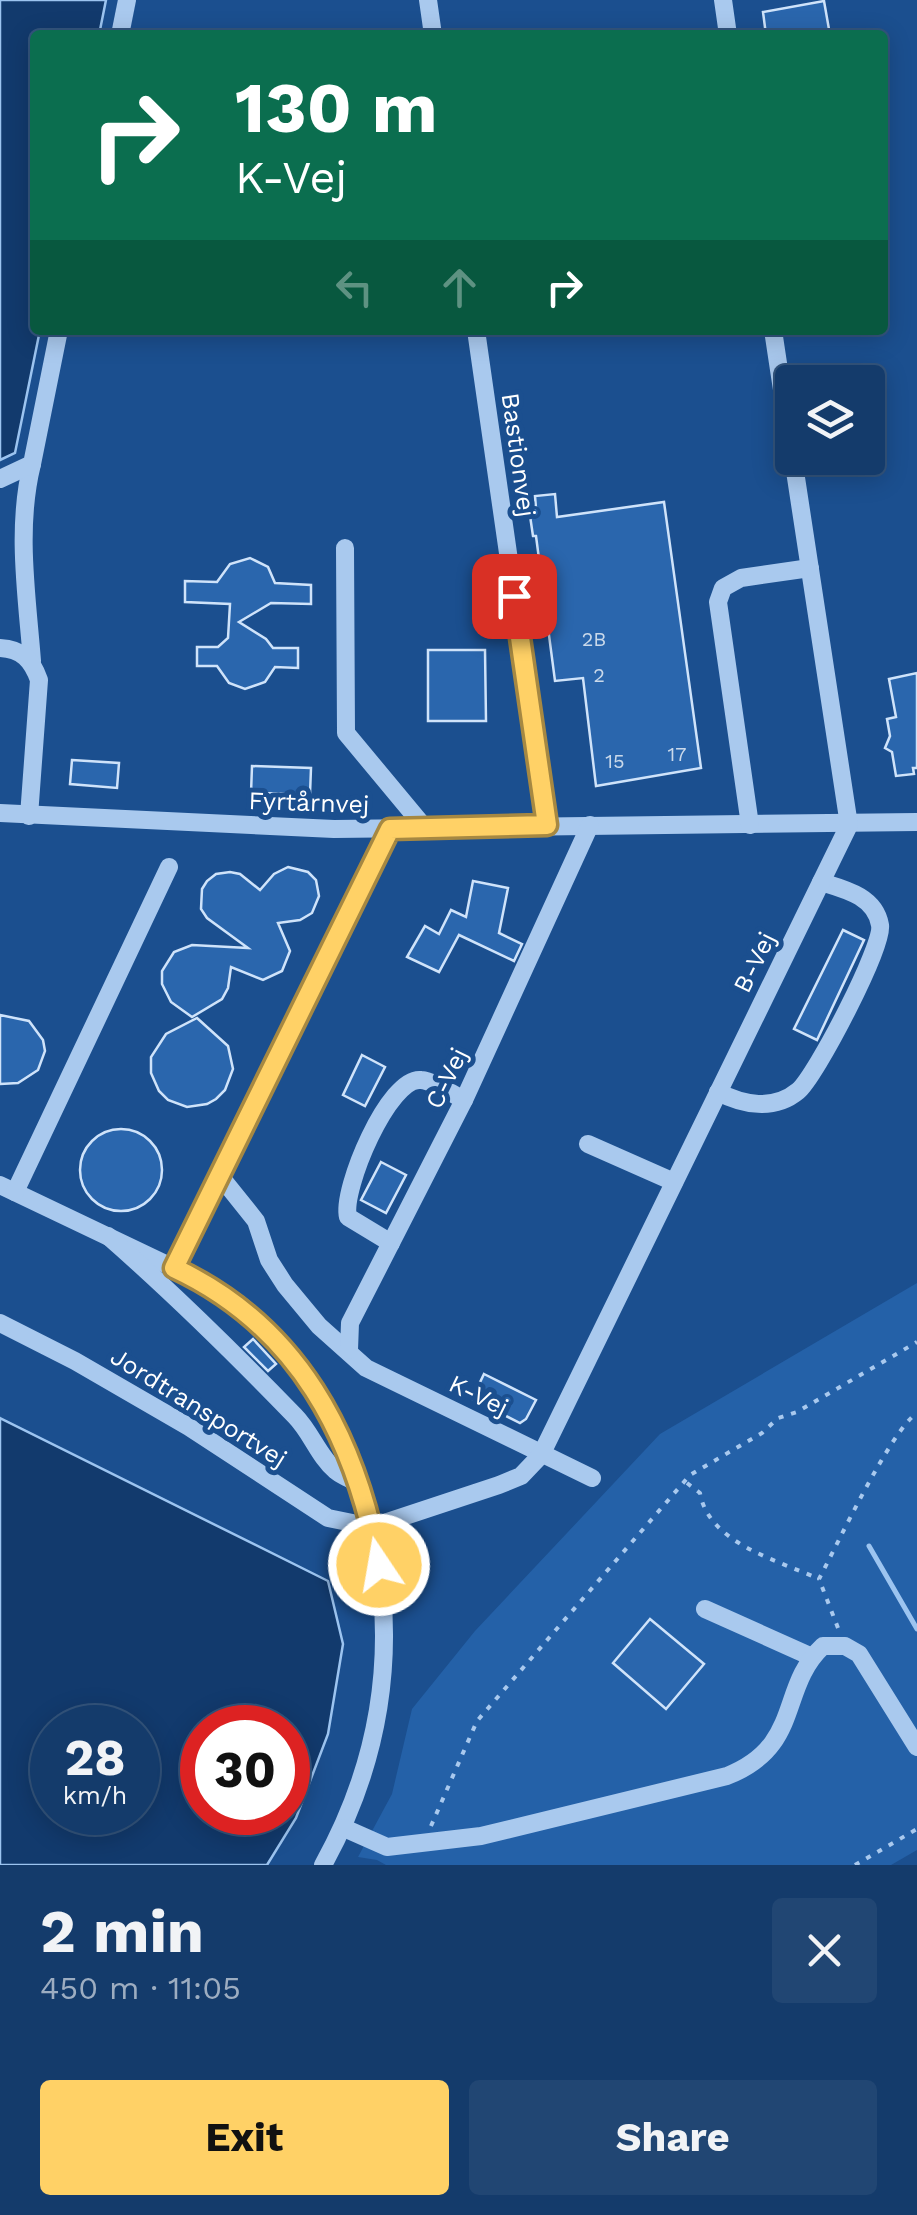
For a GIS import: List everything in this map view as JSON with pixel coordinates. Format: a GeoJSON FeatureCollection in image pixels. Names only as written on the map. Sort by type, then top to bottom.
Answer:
{"type":"FeatureCollection","features":[{"type":"Feature","properties":{"kind":"street"},"geometry":{"type":"LineString","coordinates":[[121,30],[127,0]]}},
{"type":"Feature","properties":{"kind":"street"},"geometry":{"type":"LineString","coordinates":[[428,0],[432,30]]}},
{"type":"Feature","properties":{"kind":"street"},"geometry":{"type":"LineString","coordinates":[[723,0],[727,30]]}},
{"type":"Feature","properties":{"kind":"street"},"geometry":{"type":"LineString","coordinates":[[29,816],[39,680],[32,661],[24,557],[25,492],[59,335]]}},
{"type":"Feature","properties":{"kind":"street","name":"Bastionvej"},"geometry":{"type":"LineString","coordinates":[[477,335],[547,825]]}},
{"type":"Feature","properties":{"kind":"street"},"geometry":{"type":"LineString","coordinates":[[774,335],[779,365]]}},
{"type":"Feature","properties":{"kind":"street"},"geometry":{"type":"LineString","coordinates":[[0,480],[32,464]]}},
{"type":"Feature","properties":{"kind":"street"},"geometry":{"type":"LineString","coordinates":[[796,475],[849,825]]}},
{"type":"Feature","properties":{"kind":"street"},"geometry":{"type":"LineString","coordinates":[[345,548],[346,733],[425,828]]}},
{"type":"Feature","properties":{"kind":"street"},"geometry":{"type":"LineString","coordinates":[[750,825],[718,602],[723,588],[741,578],[810,568]]}},
{"type":"Feature","properties":{"kind":"street"},"geometry":{"type":"LineString","coordinates":[[0,648],[12,648],[32,661]]}},
{"type":"Feature","properties":{"kind":"street","name":"Fyrtårnvej"},"geometry":{"type":"LineString","coordinates":[[0,812],[390,829],[917,822]]}},
{"type":"Feature","properties":{"kind":"street","name":"B-Vej"},"geometry":{"type":"LineString","coordinates":[[541,1454],[849,825]]}},
{"type":"Feature","properties":{"kind":"street","name":"C-Vej"},"geometry":{"type":"LineString","coordinates":[[350,1350],[350,1322],[464,1100],[590,826]]}},
{"type":"Feature","properties":{"kind":"street"},"geometry":{"type":"LineString","coordinates":[[174,1268],[390,829]]}},
{"type":"Feature","properties":{"kind":"street"},"geometry":{"type":"LineString","coordinates":[[169,868],[7,1188],[174,1268],[243,1308],[286,1353],[320,1400],[353,1462],[356,1484],[372,1527],[382,1583],[385,1646],[380,1708],[366,1769],[344,1828],[323,1865]]}},
{"type":"Feature","properties":{"kind":"street"},"geometry":{"type":"LineString","coordinates":[[718,1092],[747,1104],[771,1102],[797,1092],[810,1078],[840,1023],[878,943],[881,926],[858,894],[821,882]]}},
{"type":"Feature","properties":{"kind":"street"},"geometry":{"type":"LineString","coordinates":[[391,1243],[357,1225],[348,1218],[345,1208],[350,1180],[371,1136],[405,1084],[421,1080],[464,1100]]}},
{"type":"Feature","properties":{"kind":"street"},"geometry":{"type":"LineString","coordinates":[[588,1144],[674,1182]]}},
{"type":"Feature","properties":{"kind":"street","name":"K-Vej"},"geometry":{"type":"LineString","coordinates":[[220,1176],[256,1221],[276,1272],[319,1326],[366,1368],[592,1478]]}},
{"type":"Feature","properties":{"kind":"street"},"geometry":{"type":"LineString","coordinates":[[108,1236],[299,1420],[336,1471],[356,1484]]}},
{"type":"Feature","properties":{"kind":"street","name":"Jordtransportvej"},"geometry":{"type":"LineString","coordinates":[[0,1323],[75,1360],[188,1427],[328,1518],[372,1527]]}},
{"type":"Feature","properties":{"kind":"street"},"geometry":{"type":"LineString","coordinates":[[372,1527],[521,1476],[541,1454]]}},
{"type":"Feature","properties":{"kind":"street"},"geometry":{"type":"LineString","coordinates":[[705,1609],[812,1657]]}},
{"type":"Feature","properties":{"kind":"street"},"geometry":{"type":"LineString","coordinates":[[344,1828],[387,1847],[423,1844],[480,1836],[727,1776],[748,1768],[766,1754],[780,1733],[812,1657],[824,1646],[845,1646],[860,1654],[917,1747]]}},
{"type":"Feature","properties":{"kind":"path"},"geometry":{"type":"LineString","coordinates":[[423,1844],[477,1721],[685,1482],[762,1433],[778,1418],[797,1412],[917,1342]]}},
{"type":"Feature","properties":{"kind":"path"},"geometry":{"type":"LineString","coordinates":[[819,1578],[889,1450],[908,1419],[917,1413]]}},
{"type":"Feature","properties":{"kind":"path"},"geometry":{"type":"LineString","coordinates":[[685,1482],[700,1493],[702,1504],[728,1538],[819,1578],[845,1646]]}},
{"type":"Feature","properties":{"kind":"path"},"geometry":{"type":"LineString","coordinates":[[855,1865],[917,1829]]}},
{"type":"Feature","properties":{"kind":"shaded area"},"geometry":{"type":"Polygon","coordinates":[[[0,0],[106,0],[100,30],[30,30],[30,335],[39,335],[15,453],[0,460],[0,0]]]}},
{"type":"Feature","properties":{"kind":"shaded area"},"geometry":{"type":"Polygon","coordinates":[[[917,1283],[917,1850],[891,1865],[386,1865],[358,1857],[392,1794],[412,1709],[475,1631],[660,1434],[917,1283]]]}},
{"type":"Feature","properties":{"kind":"shaded area"},"geometry":{"type":"Polygon","coordinates":[[[0,1418],[328,1581],[343,1644],[328,1734],[310,1781],[310,1705],[180,1705],[180,1835],[286,1835],[267,1865],[0,1865],[0,1418]]]}},
{"type":"Feature","properties":{"kind":"building"},"geometry":{"type":"Polygon","coordinates":[[[824,1],[829,30],[765,30],[763,12],[824,1]]]}},
{"type":"Feature","properties":{"kind":"building"},"geometry":{"type":"Polygon","coordinates":[[[555,494],[557,517],[664,502],[701,768],[596,786],[583,678],[555,681],[529,509],[536,508],[535,496],[555,494]]]}},
{"type":"Feature","properties":{"kind":"building"},"geometry":{"type":"Polygon","coordinates":[[[250,558],[268,567],[275,583],[311,585],[311,604],[271,603],[239,622],[273,648],[298,648],[298,668],[275,667],[265,682],[245,689],[229,683],[217,666],[197,666],[197,647],[218,647],[228,638],[230,604],[185,602],[185,581],[217,582],[230,564],[250,558]]]}},
{"type":"Feature","properties":{"kind":"building"},"geometry":{"type":"Polygon","coordinates":[[[428,650],[485,650],[486,721],[428,721],[428,650]]]}},
{"type":"Feature","properties":{"kind":"building"},"geometry":{"type":"Polygon","coordinates":[[[917,673],[917,768],[913,768],[914,774],[896,776],[892,752],[885,748],[890,736],[887,719],[896,717],[889,679],[917,673]]]}},
{"type":"Feature","properties":{"kind":"building"},"geometry":{"type":"Polygon","coordinates":[[[72,760],[119,763],[117,788],[70,784],[72,760]]]}},
{"type":"Feature","properties":{"kind":"building"},"geometry":{"type":"Polygon","coordinates":[[[252,766],[311,768],[310,794],[251,793],[252,766]]]}},
{"type":"Feature","properties":{"kind":"building"},"geometry":{"type":"Polygon","coordinates":[[[288,867],[308,872],[316,880],[319,896],[312,913],[300,920],[278,923],[290,951],[282,971],[263,980],[231,967],[222,999],[192,1017],[171,1002],[162,984],[162,971],[174,952],[192,945],[248,948],[207,918],[201,909],[202,889],[207,881],[216,874],[230,872],[240,874],[260,890],[274,874],[288,867]]]}},
{"type":"Feature","properties":{"kind":"building"},"geometry":{"type":"Polygon","coordinates":[[[473,881],[508,888],[499,933],[522,944],[514,961],[459,935],[439,972],[407,957],[425,926],[439,934],[451,910],[466,917],[473,881]]]}},
{"type":"Feature","properties":{"kind":"building"},"geometry":{"type":"Polygon","coordinates":[[[843,930],[864,940],[817,1040],[794,1029],[843,930]]]}},
{"type":"Feature","properties":{"kind":"building"},"geometry":{"type":"Polygon","coordinates":[[[0,1015],[29,1021],[43,1040],[45,1051],[38,1070],[18,1083],[0,1084],[0,1015]]]}},
{"type":"Feature","properties":{"kind":"building"},"geometry":{"type":"Polygon","coordinates":[[[197,1018],[228,1046],[233,1069],[225,1090],[216,1099],[187,1107],[168,1100],[159,1091],[151,1073],[151,1057],[166,1034],[197,1018]]]}},
{"type":"Feature","properties":{"kind":"building"},"geometry":{"type":"Polygon","coordinates":[[[362,1055],[385,1067],[365,1106],[343,1095],[362,1055]]]}},
{"type":"Feature","properties":{"kind":"building"},"geometry":{"type":"Polygon","coordinates":[[[121,1129],[150,1141],[162,1170],[150,1199],[121,1211],[92,1199],[80,1170],[92,1141],[121,1129]]]}},
{"type":"Feature","properties":{"kind":"building"},"geometry":{"type":"Polygon","coordinates":[[[381,1162],[406,1175],[386,1213],[361,1200],[381,1162]]]}},
{"type":"Feature","properties":{"kind":"building"},"geometry":{"type":"Polygon","coordinates":[[[253,1339],[276,1364],[268,1371],[244,1347],[253,1339]]]}},
{"type":"Feature","properties":{"kind":"building"},"geometry":{"type":"Polygon","coordinates":[[[484,1374],[536,1400],[526,1419],[520,1423],[472,1399],[484,1374]]]}},
{"type":"Feature","properties":{"kind":"building"},"geometry":{"type":"Polygon","coordinates":[[[650,1619],[704,1664],[666,1709],[613,1663],[650,1619]]]}},
{"type":"Feature","properties":{"kind":"waterway"},"geometry":{"type":"LineString","coordinates":[[869,1546],[917,1629]]}},
{"type":"Feature","properties":{"kind":"route"},"geometry":{"type":"LineString","coordinates":[[379,1565],[353,1462],[296,1364],[243,1308],[174,1268],[390,829],[547,825],[514,596]]}}]}
